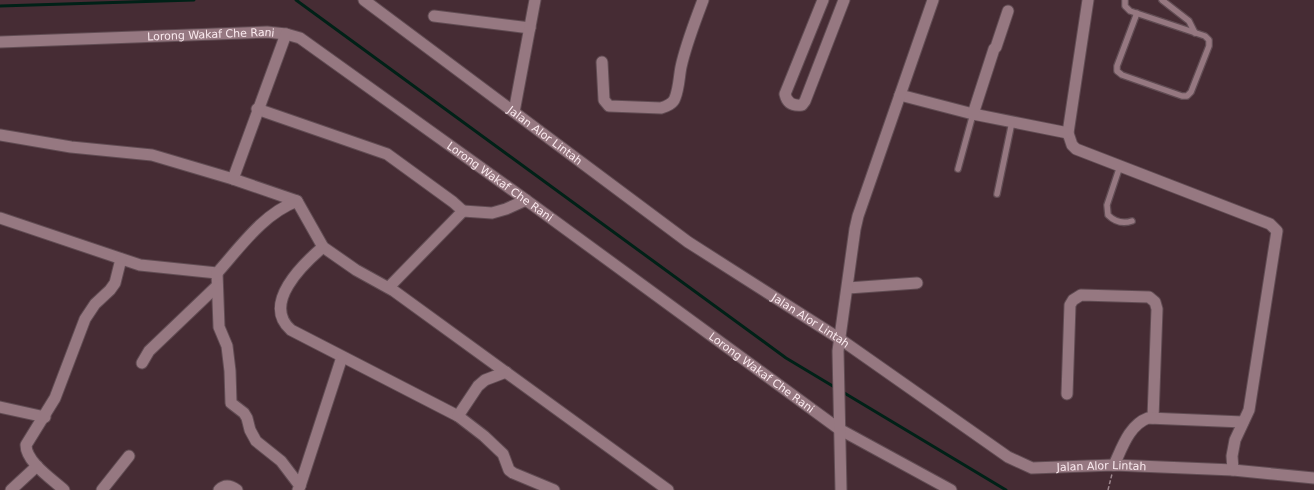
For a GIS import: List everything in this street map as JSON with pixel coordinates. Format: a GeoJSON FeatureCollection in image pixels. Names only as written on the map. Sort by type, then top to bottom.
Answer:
{"type":"FeatureCollection","features":[{"type":"Feature","properties":{"kind":"street","name":"Jalan Alor Lintah"},"geometry":{"type":"LineString","coordinates":[[364,0],[688,242],[840,340],[1008,457],[1032,468],[1114,465],[1232,470],[1314,478]]}},
{"type":"Feature","properties":{"kind":"street"},"geometry":{"type":"LineString","coordinates":[[514,112],[535,0]]}},
{"type":"Feature","properties":{"kind":"street"},"geometry":{"type":"LineString","coordinates":[[602,62],[604,100],[609,106],[661,108],[668,106],[676,97],[681,67],[689,37],[703,0]]}},
{"type":"Feature","properties":{"kind":"street"},"geometry":{"type":"LineString","coordinates":[[822,0],[785,94],[786,99],[790,103],[796,105],[802,105],[805,102],[844,0]]}},
{"type":"Feature","properties":{"kind":"street"},"geometry":{"type":"LineString","coordinates":[[841,490],[838,351],[858,216],[933,0]]}},
{"type":"Feature","properties":{"kind":"street"},"geometry":{"type":"LineString","coordinates":[[1088,0],[1068,133],[1072,145],[1076,149],[1270,224],[1275,227],[1277,231],[1249,410],[1235,440],[1232,456],[1232,470]]}},
{"type":"Feature","properties":{"kind":"street"},"geometry":{"type":"LineString","coordinates":[[973,114],[1008,11]]}},
{"type":"Feature","properties":{"kind":"street"},"geometry":{"type":"LineString","coordinates":[[434,16],[530,28]]}},
{"type":"Feature","properties":{"kind":"street","name":"Lorong Wakaf Che Rani"},"geometry":{"type":"LineString","coordinates":[[0,42],[267,32],[286,34],[300,38],[526,200],[839,429],[951,490]]}},
{"type":"Feature","properties":{"kind":"street"},"geometry":{"type":"LineString","coordinates":[[233,178],[286,34]]}},
{"type":"Feature","properties":{"kind":"street"},"geometry":{"type":"LineString","coordinates":[[900,95],[973,114],[1068,133]]}},
{"type":"Feature","properties":{"kind":"street"},"geometry":{"type":"LineString","coordinates":[[258,109],[387,154],[454,202],[462,211],[492,213],[506,209],[526,200]]}},
{"type":"Feature","properties":{"kind":"street"},"geometry":{"type":"LineString","coordinates":[[0,135],[72,147],[152,155],[233,178],[298,201],[323,246],[356,270],[389,287],[668,490]]}},
{"type":"Feature","properties":{"kind":"street"},"geometry":{"type":"LineString","coordinates":[[298,201],[284,206],[266,220],[256,229],[217,273],[219,327],[227,346],[230,371],[231,403],[248,418],[250,430],[256,441],[281,461],[299,488]]}},
{"type":"Feature","properties":{"kind":"street"},"geometry":{"type":"LineString","coordinates":[[389,287],[462,211]]}},
{"type":"Feature","properties":{"kind":"street"},"geometry":{"type":"LineString","coordinates":[[0,218],[121,259],[150,267],[217,273]]}},
{"type":"Feature","properties":{"kind":"street"},"geometry":{"type":"LineString","coordinates":[[323,246],[305,262],[291,280],[284,294],[281,305],[281,317],[285,324],[291,330],[458,416],[484,436],[503,454],[510,470],[513,473],[554,490]]}},
{"type":"Feature","properties":{"kind":"street"},"geometry":{"type":"LineString","coordinates":[[64,490],[37,466],[27,454],[26,445],[45,417],[55,398],[85,319],[95,304],[110,290],[115,283],[121,259]]}},
{"type":"Feature","properties":{"kind":"street"},"geometry":{"type":"LineString","coordinates":[[848,288],[917,284]]}},
{"type":"Feature","properties":{"kind":"street"},"geometry":{"type":"LineString","coordinates":[[142,363],[149,351],[218,286]]}},
{"type":"Feature","properties":{"kind":"street"},"geometry":{"type":"LineString","coordinates":[[1067,394],[1070,305],[1072,300],[1081,295],[1149,297],[1155,302],[1157,309],[1153,418]]}},
{"type":"Feature","properties":{"kind":"street"},"geometry":{"type":"LineString","coordinates":[[299,488],[342,357]]}},
{"type":"Feature","properties":{"kind":"street"},"geometry":{"type":"LineString","coordinates":[[458,416],[478,386],[485,380],[506,372]]}},
{"type":"Feature","properties":{"kind":"street"},"geometry":{"type":"LineString","coordinates":[[0,407],[45,417]]}},
{"type":"Feature","properties":{"kind":"street"},"geometry":{"type":"LineString","coordinates":[[1114,465],[1125,441],[1134,428],[1142,420],[1148,418],[1243,422]]}},
{"type":"Feature","properties":{"kind":"street"},"geometry":{"type":"LineString","coordinates":[[102,490],[129,456]]}},
{"type":"Feature","properties":{"kind":"street"},"geometry":{"type":"LineString","coordinates":[[11,490],[37,466]]}},
{"type":"Feature","properties":{"kind":"street"},"geometry":{"type":"LineString","coordinates":[[219,490],[225,486],[229,486],[237,490]]}},
{"type":"Feature","properties":{"kind":"lane"},"geometry":{"type":"LineString","coordinates":[[1125,0],[1126,8],[1195,33],[1209,40],[1209,46],[1191,92],[1187,96],[1182,96],[1122,75],[1118,71],[1117,66],[1133,20],[1137,13]]}},
{"type":"Feature","properties":{"kind":"lane"},"geometry":{"type":"LineString","coordinates":[[1162,0],[1189,21],[1195,33]]}},
{"type":"Feature","properties":{"kind":"lane"},"geometry":{"type":"LineString","coordinates":[[958,169],[973,114]]}},
{"type":"Feature","properties":{"kind":"lane"},"geometry":{"type":"LineString","coordinates":[[997,194],[1012,122]]}},
{"type":"Feature","properties":{"kind":"lane"},"geometry":{"type":"LineString","coordinates":[[1120,166],[1107,205],[1108,216],[1115,221],[1126,223],[1132,221]]}},
{"type":"Feature","properties":{"kind":"path"},"geometry":{"type":"LineString","coordinates":[[1108,490],[1110,482]]}},
{"type":"Feature","properties":{"kind":"waterway"},"geometry":{"type":"LineString","coordinates":[[0,6],[194,0]]}},
{"type":"Feature","properties":{"kind":"waterway"},"geometry":{"type":"LineString","coordinates":[[296,0],[786,358],[836,388]]}},
{"type":"Feature","properties":{"kind":"waterway"},"geometry":{"type":"LineString","coordinates":[[841,391],[1006,490]]}}]}
